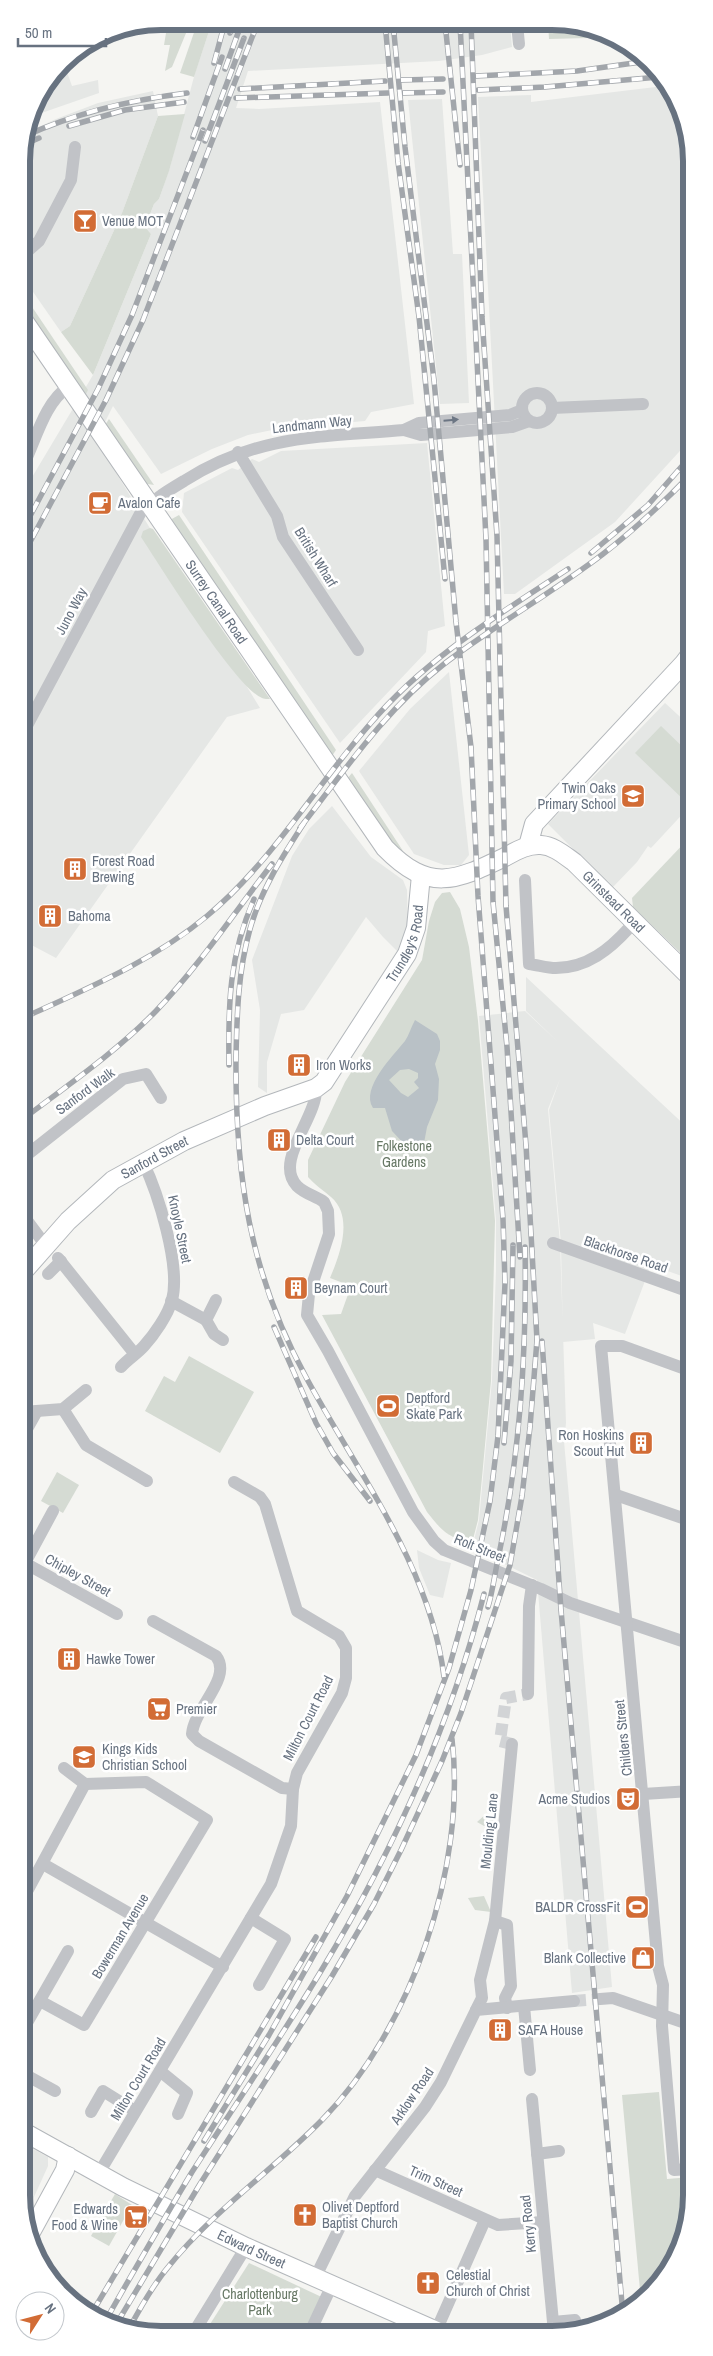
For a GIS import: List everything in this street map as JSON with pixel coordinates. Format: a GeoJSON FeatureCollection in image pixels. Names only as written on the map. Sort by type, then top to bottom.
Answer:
{"type":"FeatureCollection","features":[{"type":"Feature","properties":{"kind":"street"},"geometry":{"type":"LineString","coordinates":[[518,30],[520,44]]}},
{"type":"Feature","properties":{"kind":"street"},"geometry":{"type":"LineString","coordinates":[[30,249],[39,241],[71,180],[75,147]]}},
{"type":"Feature","properties":{"kind":"street","name":"Surrey Canal Road"},"geometry":{"type":"LineString","coordinates":[[30,330],[385,848],[394,857],[421,875]]}},
{"type":"Feature","properties":{"kind":"street"},"geometry":{"type":"LineString","coordinates":[[30,443],[50,405],[58,394],[69,386]]}},
{"type":"Feature","properties":{"kind":"street"},"geometry":{"type":"LineString","coordinates":[[533,394],[545,395],[549,399],[552,408],[547,420],[534,423],[522,410],[524,400],[533,394]]}},
{"type":"Feature","properties":{"kind":"street"},"geometry":{"type":"LineString","coordinates":[[552,408],[643,404]]}},
{"type":"Feature","properties":{"kind":"street","name":"Landmann Way"},"geometry":{"type":"LineString","coordinates":[[404,430],[418,423],[510,415],[522,410]]}},
{"type":"Feature","properties":{"kind":"street","name":"Landmann Way"},"geometry":{"type":"LineString","coordinates":[[149,504],[202,469],[238,452],[286,440],[404,430],[421,435],[512,427],[534,423]]}},
{"type":"Feature","properties":{"kind":"street","name":"British Wharf"},"geometry":{"type":"LineString","coordinates":[[238,452],[277,516],[284,537],[358,650]]}},
{"type":"Feature","properties":{"kind":"street","name":"Juno Way"},"geometry":{"type":"LineString","coordinates":[[30,720],[141,512],[149,504]]}},
{"type":"Feature","properties":{"kind":"street"},"geometry":{"type":"LineString","coordinates":[[421,875],[434,879],[456,878],[469,875],[528,846],[534,824],[683,664]]}},
{"type":"Feature","properties":{"kind":"street","name":"Grinstead Road"},"geometry":{"type":"LineString","coordinates":[[528,846],[541,845],[556,848],[574,862],[683,970]]}},
{"type":"Feature","properties":{"kind":"street","name":"Trundley's Road"},"geometry":{"type":"LineString","coordinates":[[316,1088],[329,1076],[407,954],[416,928],[421,875]]}},
{"type":"Feature","properties":{"kind":"street"},"geometry":{"type":"LineString","coordinates":[[525,880],[529,964],[556,968],[578,965],[608,950],[630,928]]}},
{"type":"Feature","properties":{"kind":"street","name":"Sanford Walk"},"geometry":{"type":"LineString","coordinates":[[30,1152],[123,1079],[146,1074],[161,1098]]}},
{"type":"Feature","properties":{"kind":"street","name":"Sanford Street"},"geometry":{"type":"LineString","coordinates":[[30,1268],[55,1255],[68,1221],[113,1180],[143,1162],[225,1122],[316,1088]]}},
{"type":"Feature","properties":{"kind":"street","name":"Rolt Street"},"geometry":{"type":"LineString","coordinates":[[316,1088],[316,1100],[291,1161],[294,1181],[300,1188],[324,1202],[329,1217],[326,1245],[307,1301],[306,1310],[311,1324],[355,1401],[413,1512],[434,1541],[444,1550],[532,1585],[574,1605],[683,1641]]}},
{"type":"Feature","properties":{"kind":"street","name":"Knoyle Street"},"geometry":{"type":"LineString","coordinates":[[121,1367],[148,1342],[172,1301],[173,1264],[156,1189],[143,1162]]}},
{"type":"Feature","properties":{"kind":"street"},"geometry":{"type":"LineString","coordinates":[[30,1224],[134,1353]]}},
{"type":"Feature","properties":{"kind":"street","name":"Blackhorse Road"},"geometry":{"type":"LineString","coordinates":[[553,1244],[683,1290]]}},
{"type":"Feature","properties":{"kind":"street"},"geometry":{"type":"LineString","coordinates":[[48,1274],[55,1255]]}},
{"type":"Feature","properties":{"kind":"street"},"geometry":{"type":"LineString","coordinates":[[206,1320],[216,1300]]}},
{"type":"Feature","properties":{"kind":"street"},"geometry":{"type":"LineString","coordinates":[[172,1301],[206,1320],[214,1334],[223,1340]]}},
{"type":"Feature","properties":{"kind":"street","name":"Childers Street"},"geometry":{"type":"LineString","coordinates":[[683,1368],[622,1346],[601,1346],[644,1794],[658,1966],[663,1985],[662,2015],[674,2170],[683,2169]]}},
{"type":"Feature","properties":{"kind":"street"},"geometry":{"type":"LineString","coordinates":[[30,1412],[62,1409],[86,1390]]}},
{"type":"Feature","properties":{"kind":"street"},"geometry":{"type":"LineString","coordinates":[[62,1409],[86,1445],[147,1481]]}},
{"type":"Feature","properties":{"kind":"street"},"geometry":{"type":"LineString","coordinates":[[30,1424],[37,1411]]}},
{"type":"Feature","properties":{"kind":"street","name":"Milton Court Road"},"geometry":{"type":"LineString","coordinates":[[99,2173],[271,1884],[291,1826],[293,1789],[297,1773],[342,1693],[346,1678],[346,1648],[339,1636],[297,1611],[265,1504],[260,1497],[234,1482]]}},
{"type":"Feature","properties":{"kind":"street"},"geometry":{"type":"LineString","coordinates":[[616,1495],[683,1518]]}},
{"type":"Feature","properties":{"kind":"street","name":"Chipley Street"},"geometry":{"type":"LineString","coordinates":[[30,1551],[53,1511]]}},
{"type":"Feature","properties":{"kind":"street","name":"Chipley Street"},"geometry":{"type":"LineString","coordinates":[[30,1565],[117,1614]]}},
{"type":"Feature","properties":{"kind":"street"},"geometry":{"type":"LineString","coordinates":[[528,1694],[529,1606],[532,1585]]}},
{"type":"Feature","properties":{"kind":"street"},"geometry":{"type":"LineString","coordinates":[[153,1620],[216,1656],[222,1663],[222,1673],[193,1724],[192,1734],[199,1741],[265,1779],[282,1788],[293,1789]]}},
{"type":"Feature","properties":{"kind":"street","name":"Moulding Lane"},"geometry":{"type":"LineString","coordinates":[[476,2010],[482,1998],[480,1980],[495,1921],[512,1744]]}},
{"type":"Feature","properties":{"kind":"street"},"geometry":{"type":"LineString","coordinates":[[30,1887],[43,1864],[49,1847],[85,1784],[64,1768]]}},
{"type":"Feature","properties":{"kind":"street","name":"Bowerman Avenue"},"geometry":{"type":"LineString","coordinates":[[40,2001],[84,2025],[207,1820],[146,1782],[85,1784]]}},
{"type":"Feature","properties":{"kind":"street"},"geometry":{"type":"LineString","coordinates":[[644,1794],[683,1792]]}},
{"type":"Feature","properties":{"kind":"street"},"geometry":{"type":"LineString","coordinates":[[43,1864],[222,1967]]}},
{"type":"Feature","properties":{"kind":"street"},"geometry":{"type":"LineString","coordinates":[[251,1918],[285,1939],[259,1985]]}},
{"type":"Feature","properties":{"kind":"street"},"geometry":{"type":"LineString","coordinates":[[495,1921],[507,1925],[511,1986],[505,1998],[507,2008]]}},
{"type":"Feature","properties":{"kind":"street"},"geometry":{"type":"LineString","coordinates":[[30,2018],[68,1951]]}},
{"type":"Feature","properties":{"kind":"street"},"geometry":{"type":"LineString","coordinates":[[600,1999],[613,1998],[683,2022]]}},
{"type":"Feature","properties":{"kind":"street"},"geometry":{"type":"LineString","coordinates":[[476,2010],[574,2001]]}},
{"type":"Feature","properties":{"kind":"street"},"geometry":{"type":"LineString","coordinates":[[524,2006],[530,2070]]}},
{"type":"Feature","properties":{"kind":"street","name":"Arklow Road"},"geometry":{"type":"LineString","coordinates":[[315,2278],[345,2212],[375,2170],[410,2128],[441,2082],[476,2010]]}},
{"type":"Feature","properties":{"kind":"street"},"geometry":{"type":"LineString","coordinates":[[160,2071],[187,2093],[178,2114]]}},
{"type":"Feature","properties":{"kind":"street"},"geometry":{"type":"LineString","coordinates":[[30,2077],[55,2091]]}},
{"type":"Feature","properties":{"kind":"street"},"geometry":{"type":"LineString","coordinates":[[91,2112],[104,2091],[135,2111]]}},
{"type":"Feature","properties":{"kind":"street","name":"Kerry Road"},"geometry":{"type":"LineString","coordinates":[[532,2099],[553,2326]]}},
{"type":"Feature","properties":{"kind":"street"},"geometry":{"type":"LineString","coordinates":[[30,2135],[68,2156],[64,2170],[34,2227]]}},
{"type":"Feature","properties":{"kind":"street"},"geometry":{"type":"LineString","coordinates":[[537,2154],[559,2151]]}},
{"type":"Feature","properties":{"kind":"street","name":"Edward Street"},"geometry":{"type":"LineString","coordinates":[[68,2156],[246,2247],[424,2326]]}},
{"type":"Feature","properties":{"kind":"street","name":"Trim Street"},"geometry":{"type":"LineString","coordinates":[[375,2170],[485,2220],[507,2226],[543,2222]]}},
{"type":"Feature","properties":{"kind":"street"},"geometry":{"type":"LineString","coordinates":[[441,2326],[485,2220]]}},
{"type":"Feature","properties":{"kind":"street"},"geometry":{"type":"LineString","coordinates":[[198,2326],[246,2247]]}},
{"type":"Feature","properties":{"kind":"street"},"geometry":{"type":"LineString","coordinates":[[313,2326],[332,2285]]}},
{"type":"Feature","properties":{"kind":"street","name":"Kerry Road"},"geometry":{"type":"LineString","coordinates":[[556,2326],[575,2320]]}},
{"type":"Feature","properties":{"kind":"shaded area"},"geometry":{"type":"Polygon","coordinates":[[[209,30],[511,30],[512,47],[482,55],[439,61],[248,71],[236,108],[259,109],[380,102],[414,404],[371,412],[365,421],[282,428],[248,435],[212,449],[161,474],[113,406],[96,440],[260,708],[227,717],[56,958],[30,944],[30,481],[93,375],[151,234],[145,227],[154,204],[159,199],[170,167],[195,73],[209,30]]]}},
{"type":"Feature","properties":{"kind":"shaded area"},"geometry":{"type":"Polygon","coordinates":[[[66,70],[72,86],[98,80],[99,93],[39,114],[47,95],[66,70]]]}},
{"type":"Feature","properties":{"kind":"shaded area"},"geometry":{"type":"Polygon","coordinates":[[[660,86],[670,103],[676,119],[683,152],[683,448],[615,522],[515,594],[504,594],[478,97],[531,95],[531,102],[660,86]]]}},
{"type":"Feature","properties":{"kind":"shaded area"},"geometry":{"type":"Polygon","coordinates":[[[153,91],[158,116],[122,213],[70,326],[61,332],[30,287],[31,144],[34,129],[98,103],[153,91]]]}},
{"type":"Feature","properties":{"kind":"shaded area"},"geometry":{"type":"Polygon","coordinates":[[[442,99],[453,254],[462,254],[469,403],[440,404],[408,100],[442,99]]]}},
{"type":"Feature","properties":{"kind":"shaded area"},"geometry":{"type":"Polygon","coordinates":[[[427,443],[445,626],[428,631],[426,652],[340,743],[182,512],[184,493],[232,468],[238,470],[252,459],[259,462],[281,451],[427,443]]]}},
{"type":"Feature","properties":{"kind":"shaded area"},"geometry":{"type":"Polygon","coordinates":[[[449,672],[469,855],[461,865],[444,865],[414,854],[359,771],[410,709],[449,672]]]}},
{"type":"Feature","properties":{"kind":"shaded area","name":"Twin Oaks Primary School"},"geometry":{"type":"Polygon","coordinates":[[[665,703],[683,720],[683,814],[651,848],[648,846],[637,862],[612,888],[548,824],[665,703]]]}},
{"type":"Feature","properties":{"kind":"shaded area"},"geometry":{"type":"Polygon","coordinates":[[[332,806],[371,857],[403,880],[407,890],[408,932],[399,953],[366,917],[304,1010],[281,1014],[267,1062],[267,1093],[258,1087],[260,1010],[252,960],[292,856],[309,829],[332,806]]]}},
{"type":"Feature","properties":{"kind":"shaded area"},"geometry":{"type":"Polygon","coordinates":[[[526,977],[683,1123],[683,1276],[651,1265],[625,1334],[593,1323],[595,1339],[563,1342],[566,1423],[564,1441],[612,1987],[572,1993],[537,1580],[472,1548],[479,1520],[492,1380],[496,1271],[496,1221],[479,1016],[525,1011],[558,1042],[526,1011],[526,977]],[[560,1079],[548,1109],[560,1243],[563,1319],[561,1244],[549,1110],[560,1079]]]}},
{"type":"Feature","properties":{"kind":"shaded area"},"geometry":{"type":"Polygon","coordinates":[[[415,1020],[437,1034],[440,1041],[440,1050],[435,1064],[439,1079],[438,1100],[427,1127],[424,1143],[415,1150],[407,1147],[392,1131],[385,1108],[373,1108],[370,1100],[371,1091],[380,1072],[405,1041],[415,1020]],[[409,1069],[400,1070],[389,1080],[401,1093],[408,1097],[419,1088],[414,1082],[418,1078],[418,1073],[409,1069]]]}},
{"type":"Feature","properties":{"kind":"shaded area"},"geometry":{"type":"Polygon","coordinates":[[[417,1550],[438,1560],[451,1563],[443,1598],[430,1595],[419,1568],[417,1550]]]}},
{"type":"Feature","properties":{"kind":"shaded area"},"geometry":{"type":"Polygon","coordinates":[[[30,2147],[48,2157],[48,2166],[30,2205],[30,2147]]]}},
{"type":"Feature","properties":{"kind":"shaded area"},"geometry":{"type":"Polygon","coordinates":[[[67,2286],[83,2295],[81,2299],[68,2288],[67,2286]]]}},
{"type":"Feature","properties":{"kind":"green space"},"geometry":{"type":"Polygon","coordinates":[[[166,30],[187,30],[172,67],[165,71],[170,45],[164,45],[166,30]]]}},
{"type":"Feature","properties":{"kind":"green space"},"geometry":{"type":"Polygon","coordinates":[[[195,30],[209,30],[194,77],[180,73],[195,30]]]}},
{"type":"Feature","properties":{"kind":"green space"},"geometry":{"type":"Polygon","coordinates":[[[548,30],[561,30],[588,35],[588,38],[549,39],[548,30]]]}},
{"type":"Feature","properties":{"kind":"green space"},"geometry":{"type":"Polygon","coordinates":[[[185,114],[169,171],[159,199],[154,204],[145,227],[151,234],[93,375],[61,332],[70,326],[122,213],[158,116],[185,114]]]}},
{"type":"Feature","properties":{"kind":"green space"},"geometry":{"type":"Polygon","coordinates":[[[30,304],[88,390],[85,396],[30,315],[30,304]]]}},
{"type":"Feature","properties":{"kind":"green space"},"geometry":{"type":"Polygon","coordinates":[[[109,419],[154,485],[142,483],[105,425],[109,419]]]}},
{"type":"Feature","properties":{"kind":"green space"},"geometry":{"type":"Polygon","coordinates":[[[179,515],[336,750],[332,756],[170,520],[179,515]]]}},
{"type":"Feature","properties":{"kind":"green space"},"geometry":{"type":"Polygon","coordinates":[[[150,528],[153,529],[270,699],[263,698],[250,689],[235,673],[199,625],[141,537],[143,531],[150,528]]]}},
{"type":"Feature","properties":{"kind":"green space"},"geometry":{"type":"Polygon","coordinates":[[[661,726],[683,747],[683,799],[635,753],[661,726]]]}},
{"type":"Feature","properties":{"kind":"green space"},"geometry":{"type":"Polygon","coordinates":[[[352,773],[403,851],[395,848],[347,779],[352,773]]]}},
{"type":"Feature","properties":{"kind":"green space"},"geometry":{"type":"Polygon","coordinates":[[[683,844],[683,955],[633,907],[632,898],[683,844]]]}},
{"type":"Feature","properties":{"kind":"green space","name":"Folkestone Gardens"},"geometry":{"type":"Polygon","coordinates":[[[450,892],[460,909],[469,947],[478,1021],[495,1221],[491,1381],[478,1520],[472,1543],[451,1536],[427,1512],[322,1315],[341,1314],[351,1286],[330,1278],[341,1247],[343,1236],[342,1215],[338,1205],[331,1197],[308,1177],[308,1160],[345,1082],[422,960],[429,921],[435,902],[442,893],[450,892]]]}},
{"type":"Feature","properties":{"kind":"green space"},"geometry":{"type":"Polygon","coordinates":[[[189,1356],[254,1392],[220,1453],[145,1411],[164,1376],[175,1382],[189,1356]]]}},
{"type":"Feature","properties":{"kind":"green space"},"geometry":{"type":"Polygon","coordinates":[[[57,1472],[79,1485],[63,1513],[41,1501],[57,1472]]]}},
{"type":"Feature","properties":{"kind":"green space"},"geometry":{"type":"Polygon","coordinates":[[[486,1814],[502,1825],[484,1826],[477,1822],[486,1814]]]}},
{"type":"Feature","properties":{"kind":"green space"},"geometry":{"type":"Polygon","coordinates":[[[484,1896],[491,1912],[475,1910],[468,1898],[484,1896]]]}},
{"type":"Feature","properties":{"kind":"green space"},"geometry":{"type":"Polygon","coordinates":[[[659,2092],[667,2179],[683,2178],[683,2204],[679,2229],[670,2253],[661,2268],[651,2282],[640,2292],[622,2095],[659,2092]]]}},
{"type":"Feature","properties":{"kind":"green space"},"geometry":{"type":"Polygon","coordinates":[[[115,2194],[132,2205],[109,2246],[91,2236],[115,2194]]]}},
{"type":"Feature","properties":{"kind":"green space","name":"Charlottenburg Park"},"geometry":{"type":"Polygon","coordinates":[[[249,2263],[328,2300],[315,2326],[209,2326],[249,2263]]]}},
{"type":"Feature","properties":{"kind":"tunnel"},"geometry":{"type":"LineString","coordinates":[[512,1744],[500,1741],[506,1698],[528,1694]]}},
{"type":"Feature","properties":{"kind":"tunnel"},"geometry":{"type":"LineString","coordinates":[[574,2001],[600,1999]]}},
{"type":"Feature","properties":{"kind":"railway"},"geometry":{"type":"LineString","coordinates":[[214,63],[223,30]]}},
{"type":"Feature","properties":{"kind":"railway"},"geometry":{"type":"LineString","coordinates":[[225,69],[239,30]]}},
{"type":"Feature","properties":{"kind":"railway"},"geometry":{"type":"LineString","coordinates":[[30,542],[106,400],[143,320],[255,30]]}},
{"type":"Feature","properties":{"kind":"railway"},"geometry":{"type":"LineString","coordinates":[[386,30],[398,162],[419,317],[445,579]]}},
{"type":"Feature","properties":{"kind":"railway"},"geometry":{"type":"LineString","coordinates":[[204,2141],[269,2035],[347,1896],[416,1755],[449,1668],[471,1590],[490,1501],[498,1436],[505,1283],[503,1219],[478,896],[471,747],[456,622],[434,380],[405,147],[394,30]]}},
{"type":"Feature","properties":{"kind":"railway"},"geometry":{"type":"LineString","coordinates":[[446,30],[460,165]]}},
{"type":"Feature","properties":{"kind":"railway"},"geometry":{"type":"LineString","coordinates":[[460,30],[486,539],[493,902],[507,1047],[520,1257]]}},
{"type":"Feature","properties":{"kind":"railway"},"geometry":{"type":"LineString","coordinates":[[119,2319],[200,2184],[332,1976],[374,1904],[401,1850],[442,1761],[461,1713],[510,1565],[522,1496],[537,1340],[526,1145],[506,906],[497,536],[482,317],[471,30]]}},
{"type":"Feature","properties":{"kind":"railway"},"geometry":{"type":"LineString","coordinates":[[205,141],[244,38]]}},
{"type":"Feature","properties":{"kind":"railway"},"geometry":{"type":"LineString","coordinates":[[193,137],[222,57]]}},
{"type":"Feature","properties":{"kind":"railway"},"geometry":{"type":"LineString","coordinates":[[476,76],[577,71],[638,62]]}},
{"type":"Feature","properties":{"kind":"railway"},"geometry":{"type":"LineString","coordinates":[[478,90],[545,87],[653,78]]}},
{"type":"Feature","properties":{"kind":"railway"},"geometry":{"type":"LineString","coordinates":[[401,80],[443,79]]}},
{"type":"Feature","properties":{"kind":"railway"},"geometry":{"type":"LineString","coordinates":[[240,89],[385,81]]}},
{"type":"Feature","properties":{"kind":"railway"},"geometry":{"type":"LineString","coordinates":[[403,93],[443,92]]}},
{"type":"Feature","properties":{"kind":"railway"},"geometry":{"type":"LineString","coordinates":[[33,133],[65,120],[105,108],[145,99],[187,93]]}},
{"type":"Feature","properties":{"kind":"railway"},"geometry":{"type":"LineString","coordinates":[[236,98],[388,93]]}},
{"type":"Feature","properties":{"kind":"railway"},"geometry":{"type":"LineString","coordinates":[[69,126],[125,110],[184,102]]}},
{"type":"Feature","properties":{"kind":"railway"},"geometry":{"type":"LineString","coordinates":[[30,516],[98,389],[132,315],[203,130]]}},
{"type":"Feature","properties":{"kind":"railway"},"geometry":{"type":"LineString","coordinates":[[31,141],[39,138]]}},
{"type":"Feature","properties":{"kind":"railway"},"geometry":{"type":"LineString","coordinates":[[591,553],[648,505],[683,465]]}},
{"type":"Feature","properties":{"kind":"railway"},"geometry":{"type":"LineString","coordinates":[[300,828],[367,741],[423,682],[463,650],[603,554],[626,536],[683,482]]}},
{"type":"Feature","properties":{"kind":"railway"},"geometry":{"type":"LineString","coordinates":[[30,1015],[95,985],[142,960],[164,947],[207,916],[230,895],[273,848],[350,748],[391,701],[414,679],[463,639],[568,569]]}},
{"type":"Feature","properties":{"kind":"railway"},"geometry":{"type":"LineString","coordinates":[[304,823],[266,887],[250,929],[243,961],[238,1008],[236,1100],[243,1183],[249,1222],[271,1301],[287,1340],[307,1379],[390,1522],[408,1560],[424,1598],[436,1637],[444,1677]]}},
{"type":"Feature","properties":{"kind":"railway"},"geometry":{"type":"LineString","coordinates":[[30,1114],[108,1054],[156,1011],[202,958],[272,864]]}},
{"type":"Feature","properties":{"kind":"railway"},"geometry":{"type":"LineString","coordinates":[[229,1065],[230,1001],[235,961],[239,941],[254,899]]}},
{"type":"Feature","properties":{"kind":"railway"},"geometry":{"type":"LineString","coordinates":[[504,1443],[511,1361],[513,1245]]}},
{"type":"Feature","properties":{"kind":"railway"},"geometry":{"type":"LineString","coordinates":[[488,1607],[506,1516],[521,1402],[525,1325],[525,1247]]}},
{"type":"Feature","properties":{"kind":"railway"},"geometry":{"type":"LineString","coordinates":[[274,1327],[316,1423],[333,1453],[370,1501]]}},
{"type":"Feature","properties":{"kind":"railway"},"geometry":{"type":"LineString","coordinates":[[542,1341],[561,1610],[622,2306]]}},
{"type":"Feature","properties":{"kind":"railway"},"geometry":{"type":"LineString","coordinates":[[109,2315],[192,2172],[321,1971],[372,1881],[395,1835],[436,1741],[470,1644],[484,1594]]}},
{"type":"Feature","properties":{"kind":"railway"},"geometry":{"type":"LineString","coordinates":[[133,2322],[158,2281],[186,2246],[322,2120],[354,2083],[382,2040],[406,1993],[426,1943],[441,1892],[451,1840],[454,1788],[452,1739]]}},
{"type":"Feature","properties":{"kind":"railway"},"geometry":{"type":"LineString","coordinates":[[94,2309],[316,1937]]}},
{"type":"Feature","properties":{"kind":"place","name":"Venue MOT"},"geometry":{"type":"Point","coordinates":[85,221]}},
{"type":"Feature","properties":{"kind":"place","name":"Avalon Cafe"},"geometry":{"type":"Point","coordinates":[100,503]}},
{"type":"Feature","properties":{"kind":"place","name":"Twin Oaks Primary School"},"geometry":{"type":"Point","coordinates":[633,796]}},
{"type":"Feature","properties":{"kind":"place","name":"Forest Road Brewing"},"geometry":{"type":"Point","coordinates":[75,869]}},
{"type":"Feature","properties":{"kind":"place","name":"Bahoma"},"geometry":{"type":"Point","coordinates":[50,916]}},
{"type":"Feature","properties":{"kind":"place","name":"Iron Works"},"geometry":{"type":"Point","coordinates":[299,1065]}},
{"type":"Feature","properties":{"kind":"place","name":"Delta Court"},"geometry":{"type":"Point","coordinates":[279,1140]}},
{"type":"Feature","properties":{"kind":"place","name":"Beynam Court"},"geometry":{"type":"Point","coordinates":[296,1288]}},
{"type":"Feature","properties":{"kind":"place","name":"Deptford Skate Park"},"geometry":{"type":"Point","coordinates":[388,1406]}},
{"type":"Feature","properties":{"kind":"place","name":"Ron Hoskins Scout Hut"},"geometry":{"type":"Point","coordinates":[641,1443]}},
{"type":"Feature","properties":{"kind":"place","name":"Hawke Tower"},"geometry":{"type":"Point","coordinates":[69,1659]}},
{"type":"Feature","properties":{"kind":"place","name":"Premier"},"geometry":{"type":"Point","coordinates":[159,1709]}},
{"type":"Feature","properties":{"kind":"place","name":"Kings Kids Christian School"},"geometry":{"type":"Point","coordinates":[84,1757]}},
{"type":"Feature","properties":{"kind":"place","name":"Acme Studios"},"geometry":{"type":"Point","coordinates":[628,1799]}},
{"type":"Feature","properties":{"kind":"place","name":"BALDR CrossFit"},"geometry":{"type":"Point","coordinates":[637,1907]}},
{"type":"Feature","properties":{"kind":"place","name":"Blank Collective"},"geometry":{"type":"Point","coordinates":[643,1958]}},
{"type":"Feature","properties":{"kind":"place","name":"SAFA House"},"geometry":{"type":"Point","coordinates":[500,2030]}},
{"type":"Feature","properties":{"kind":"place","name":"Olivet Deptford Baptist Church"},"geometry":{"type":"Point","coordinates":[305,2215]}},
{"type":"Feature","properties":{"kind":"place","name":"Edwards Food & Wine"},"geometry":{"type":"Point","coordinates":[136,2217]}},
{"type":"Feature","properties":{"kind":"place","name":"Celestial Church of Christ"},"geometry":{"type":"Point","coordinates":[428,2283]}}]}
